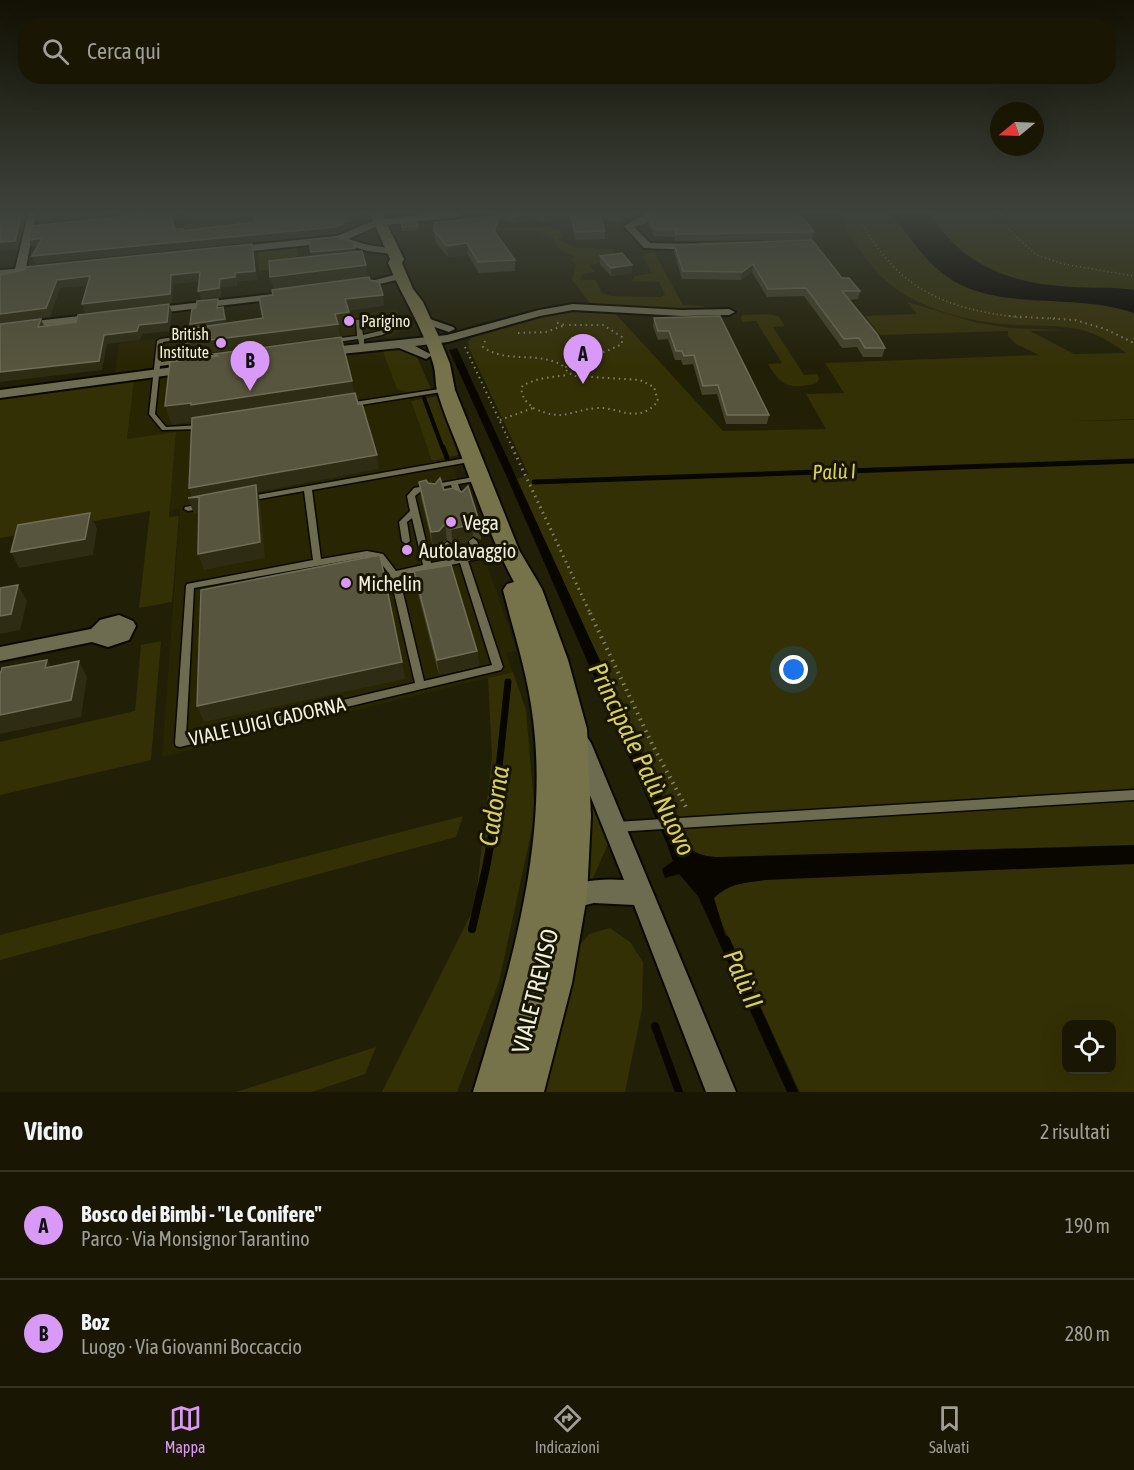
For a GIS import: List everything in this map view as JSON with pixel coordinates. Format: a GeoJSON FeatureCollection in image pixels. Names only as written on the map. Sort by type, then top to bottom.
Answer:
{"type":"FeatureCollection","features":[{"type":"Feature","properties":{"kind":"main road"},"geometry":{"type":"LineString","coordinates":[[395,265],[405,306],[430,337],[439,382],[446,390],[508,550],[561,732],[551,774],[550,840],[545,882],[532,946],[493,1092]]}},
{"type":"Feature","properties":{"kind":"main road","name":"VIALE TREVISO"},"geometry":{"type":"LineString","coordinates":[[524,1092],[554,983],[570,896],[576,816],[561,732]]}},
{"type":"Feature","properties":{"kind":"street"},"geometry":{"type":"LineString","coordinates":[[20,271],[21,265]]}},
{"type":"Feature","properties":{"kind":"street"},"geometry":{"type":"LineString","coordinates":[[385,265],[397,270]]}},
{"type":"Feature","properties":{"kind":"street"},"geometry":{"type":"LineString","coordinates":[[388,265],[397,270]]}},
{"type":"Feature","properties":{"kind":"street"},"geometry":{"type":"LineString","coordinates":[[0,273],[43,269]]}},
{"type":"Feature","properties":{"kind":"street"},"geometry":{"type":"LineString","coordinates":[[397,270],[380,288],[348,288],[397,270]]}},
{"type":"Feature","properties":{"kind":"street"},"geometry":{"type":"LineString","coordinates":[[141,312],[295,294]]}},
{"type":"Feature","properties":{"kind":"street"},"geometry":{"type":"LineString","coordinates":[[305,354],[362,343],[488,330],[539,313],[573,307],[682,313],[729,312]]}},
{"type":"Feature","properties":{"kind":"street"},"geometry":{"type":"LineString","coordinates":[[0,328],[106,316]]}},
{"type":"Feature","properties":{"kind":"street"},"geometry":{"type":"LineString","coordinates":[[362,343],[400,344],[417,349],[430,337]]}},
{"type":"Feature","properties":{"kind":"street"},"geometry":{"type":"LineString","coordinates":[[0,394],[233,358]]}},
{"type":"Feature","properties":{"kind":"street"},"geometry":{"type":"LineString","coordinates":[[0,654],[98,634]]}},
{"type":"Feature","properties":{"kind":"street"},"geometry":{"type":"LineString","coordinates":[[561,732],[614,827],[721,1092]]}},
{"type":"Feature","properties":{"kind":"street"},"geometry":{"type":"LineString","coordinates":[[570,896],[598,891],[627,891],[642,895]]}},
{"type":"Feature","properties":{"kind":"street","name":"VIALE TREVISO"},"geometry":{"type":"LineString","coordinates":[[504,1092],[508,1087],[521,1048],[539,984],[557,901],[570,896]]}},
{"type":"Feature","properties":{"kind":"lane"},"geometry":{"type":"LineString","coordinates":[[324,342],[362,343],[387,331],[389,324],[381,320],[358,321],[362,343]]}},
{"type":"Feature","properties":{"kind":"lane"},"geometry":{"type":"LineString","coordinates":[[205,427],[164,429],[152,414],[160,341],[207,335]]}},
{"type":"Feature","properties":{"kind":"lane"},"geometry":{"type":"LineString","coordinates":[[339,406],[446,390]]}},
{"type":"Feature","properties":{"kind":"lane"},"geometry":{"type":"LineString","coordinates":[[428,567],[411,496],[417,490],[433,491],[476,469]]}},
{"type":"Feature","properties":{"kind":"lane"},"geometry":{"type":"LineString","coordinates":[[243,500],[308,489],[476,469]]}},
{"type":"Feature","properties":{"kind":"lane"},"geometry":{"type":"LineString","coordinates":[[454,482],[461,503]]}},
{"type":"Feature","properties":{"kind":"lane"},"geometry":{"type":"LineString","coordinates":[[308,489],[317,562]]}},
{"type":"Feature","properties":{"kind":"lane"},"geometry":{"type":"LineString","coordinates":[[188,509],[210,505]]}},
{"type":"Feature","properties":{"kind":"lane"},"geometry":{"type":"LineString","coordinates":[[406,541],[403,522],[414,511]]}},
{"type":"Feature","properties":{"kind":"lane"},"geometry":{"type":"LineString","coordinates":[[473,541],[478,557]]}},
{"type":"Feature","properties":{"kind":"lane"},"geometry":{"type":"LineString","coordinates":[[447,545],[452,562]]}},
{"type":"Feature","properties":{"kind":"lane"},"geometry":{"type":"LineString","coordinates":[[420,685],[394,574],[508,550]]}},
{"type":"Feature","properties":{"kind":"lane","name":"VIALE LUIGI CADORNA"},"geometry":{"type":"LineString","coordinates":[[394,574],[380,556],[367,554],[190,586],[180,743],[498,666],[462,560]]}},
{"type":"Feature","properties":{"kind":"lane"},"geometry":{"type":"LineString","coordinates":[[409,559],[411,570]]}},
{"type":"Feature","properties":{"kind":"lane"},"geometry":{"type":"LineString","coordinates":[[614,827],[1134,795]]}},
{"type":"Feature","properties":{"kind":"path"},"geometry":{"type":"LineString","coordinates":[[889,265],[893,271],[930,295],[991,314],[1024,318],[1074,319],[1107,329],[1134,343]]}},
{"type":"Feature","properties":{"kind":"path"},"geometry":{"type":"LineString","coordinates":[[1069,265],[1134,276]]}},
{"type":"Feature","properties":{"kind":"path"},"geometry":{"type":"LineString","coordinates":[[565,325],[600,323],[618,332],[622,337],[622,344],[607,351],[566,362],[567,372],[575,376],[640,380],[654,387],[658,400],[652,408],[634,413],[597,407],[564,417],[551,416],[533,408],[523,398],[521,389],[523,385],[539,379],[566,375],[567,372]]}},
{"type":"Feature","properties":{"kind":"path"},"geometry":{"type":"LineString","coordinates":[[488,330],[483,347],[490,353],[500,356],[524,355],[546,358],[562,363],[566,368]]}},
{"type":"Feature","properties":{"kind":"path"},"geometry":{"type":"LineString","coordinates":[[488,330],[463,342],[652,746],[687,810],[690,822]]}},
{"type":"Feature","properties":{"kind":"path"},"geometry":{"type":"LineString","coordinates":[[500,420],[533,408]]}},
{"type":"Feature","properties":{"kind":"shaded area"},"geometry":{"type":"Polygon","coordinates":[[[259,265],[300,265],[300,267],[259,271],[259,265]]]}},
{"type":"Feature","properties":{"kind":"shaded area"},"geometry":{"type":"Polygon","coordinates":[[[576,265],[589,265],[595,272],[582,274],[581,280],[596,280],[602,293],[611,296],[661,297],[665,294],[659,282],[631,281],[635,276],[652,273],[647,265],[661,265],[683,305],[704,306],[706,310],[591,304],[572,280],[576,265]]]}},
{"type":"Feature","properties":{"kind":"shaded area"},"geometry":{"type":"Polygon","coordinates":[[[871,265],[1134,265],[1134,419],[1070,421],[1134,420],[1134,1092],[800,1092],[516,479],[529,475],[469,348],[468,342],[471,338],[565,311],[614,312],[723,431],[826,429],[806,394],[844,393],[825,363],[1039,355],[1016,344],[1008,336],[1008,331],[880,335],[865,316],[917,314],[907,302],[978,323],[1010,328],[1066,330],[1030,331],[1074,354],[1126,353],[1112,343],[1087,331],[1062,327],[984,322],[931,308],[900,291],[871,265]]]}},
{"type":"Feature","properties":{"kind":"shaded area"},"geometry":{"type":"Polygon","coordinates":[[[397,309],[404,326],[393,336],[115,374],[119,343],[397,309]]]}},
{"type":"Feature","properties":{"kind":"shaded area"},"geometry":{"type":"Polygon","coordinates":[[[770,314],[779,317],[785,326],[773,327],[804,375],[817,374],[819,379],[817,383],[793,386],[777,378],[768,364],[782,363],[756,321],[743,322],[740,318],[743,315],[770,314]]]}},
{"type":"Feature","properties":{"kind":"shaded area"},"geometry":{"type":"Polygon","coordinates":[[[381,346],[418,359],[431,389],[408,393],[432,461],[450,457],[517,651],[506,653],[513,672],[162,757],[180,509],[169,510],[176,432],[127,440],[134,381],[381,346]]]}},
{"type":"Feature","properties":{"kind":"shaded area"},"geometry":{"type":"Polygon","coordinates":[[[381,346],[396,346],[415,353],[431,389],[407,392],[397,389],[381,346]]]}},
{"type":"Feature","properties":{"kind":"shaded area"},"geometry":{"type":"Polygon","coordinates":[[[134,381],[127,439],[176,432],[169,517],[179,516],[172,602],[139,608],[150,511],[0,538],[0,399],[134,381]]]}},
{"type":"Feature","properties":{"kind":"shaded area"},"geometry":{"type":"Polygon","coordinates":[[[438,396],[458,455],[432,461],[411,401],[438,396]]]}},
{"type":"Feature","properties":{"kind":"shaded area"},"geometry":{"type":"Polygon","coordinates":[[[161,641],[151,760],[0,795],[0,742],[135,711],[141,645],[161,641]]]}},
{"type":"Feature","properties":{"kind":"shaded area"},"geometry":{"type":"Polygon","coordinates":[[[513,672],[526,710],[535,815],[499,982],[457,1092],[382,1092],[475,906],[492,757],[488,678],[513,672]]]}},
{"type":"Feature","properties":{"kind":"shaded area"},"geometry":{"type":"Polygon","coordinates":[[[588,789],[608,844],[593,878],[577,880],[588,789]]]}},
{"type":"Feature","properties":{"kind":"shaded area"},"geometry":{"type":"Polygon","coordinates":[[[463,816],[456,837],[0,960],[0,935],[463,816]]]}},
{"type":"Feature","properties":{"kind":"shaded area"},"geometry":{"type":"Polygon","coordinates":[[[610,928],[630,942],[643,962],[642,1009],[625,1092],[539,1092],[575,951],[589,934],[610,928]]]}},
{"type":"Feature","properties":{"kind":"shaded area"},"geometry":{"type":"Polygon","coordinates":[[[376,1047],[365,1074],[312,1092],[236,1092],[376,1047]]]}},
{"type":"Feature","properties":{"kind":"water"},"geometry":{"type":"Polygon","coordinates":[[[933,265],[983,265],[1002,274],[1039,283],[1134,290],[1134,313],[1085,303],[1009,298],[985,293],[962,286],[933,265]]]}},
{"type":"Feature","properties":{"kind":"water","name":"Principale Palù Nuovo"},"geometry":{"type":"Polygon","coordinates":[[[457,348],[674,823],[691,849],[703,855],[721,857],[1134,845],[1134,864],[766,880],[738,884],[726,889],[714,898],[729,947],[794,1092],[787,1092],[698,896],[679,874],[665,878],[662,869],[673,861],[667,844],[449,350],[457,348]]]}},
{"type":"Feature","properties":{"kind":"building"},"geometry":{"type":"Polygon","coordinates":[[[46,265],[254,265],[255,271],[235,273],[235,277],[220,279],[219,288],[198,291],[200,272],[171,275],[170,294],[82,304],[90,276],[57,280],[46,308],[0,314],[0,275],[24,270],[26,267],[46,265]]]}},
{"type":"Feature","properties":{"kind":"building"},"geometry":{"type":"Polygon","coordinates":[[[269,265],[366,265],[270,277],[269,265]]]}},
{"type":"Feature","properties":{"kind":"building"},"geometry":{"type":"Polygon","coordinates":[[[608,265],[632,265],[611,268],[608,265]]]}},
{"type":"Feature","properties":{"kind":"building"},"geometry":{"type":"Polygon","coordinates":[[[681,265],[752,265],[742,272],[683,271],[681,265]]]}},
{"type":"Feature","properties":{"kind":"building"},"geometry":{"type":"Polygon","coordinates":[[[754,265],[832,265],[842,278],[849,278],[860,291],[842,291],[877,334],[885,348],[865,348],[859,338],[844,339],[806,288],[768,289],[754,265]]]}},
{"type":"Feature","properties":{"kind":"building"},"geometry":{"type":"Polygon","coordinates":[[[369,277],[370,280],[379,282],[383,295],[345,299],[349,312],[335,314],[338,324],[186,343],[188,329],[263,318],[259,297],[273,295],[272,290],[369,277]]]}},
{"type":"Feature","properties":{"kind":"building"},"geometry":{"type":"Polygon","coordinates":[[[218,299],[217,308],[223,307],[225,319],[190,324],[192,309],[196,308],[197,301],[218,299]]]}},
{"type":"Feature","properties":{"kind":"building"},"geometry":{"type":"Polygon","coordinates":[[[169,304],[167,322],[139,325],[137,331],[104,335],[99,361],[0,372],[0,324],[41,319],[38,327],[76,322],[78,315],[169,304]]]}},
{"type":"Feature","properties":{"kind":"building"},"geometry":{"type":"Polygon","coordinates":[[[720,316],[769,415],[727,415],[718,385],[703,386],[694,355],[684,356],[682,351],[676,351],[669,331],[658,331],[654,318],[720,316]]]}},
{"type":"Feature","properties":{"kind":"building"},"geometry":{"type":"Polygon","coordinates":[[[341,337],[352,381],[191,405],[191,403],[165,406],[170,362],[341,337]]]}},
{"type":"Feature","properties":{"kind":"building"},"geometry":{"type":"Polygon","coordinates":[[[355,393],[358,404],[362,404],[377,455],[189,488],[192,418],[355,393]]]}},
{"type":"Feature","properties":{"kind":"building"},"geometry":{"type":"Polygon","coordinates":[[[440,478],[444,490],[453,488],[462,492],[468,486],[480,524],[472,520],[465,526],[451,529],[445,524],[439,531],[431,532],[419,482],[426,480],[428,483],[435,484],[440,478]]]}},
{"type":"Feature","properties":{"kind":"building"},"geometry":{"type":"Polygon","coordinates":[[[256,485],[260,542],[198,554],[199,497],[188,498],[256,485]]]}},
{"type":"Feature","properties":{"kind":"building"},"geometry":{"type":"Polygon","coordinates":[[[90,513],[85,539],[11,552],[18,525],[90,513]]]}},
{"type":"Feature","properties":{"kind":"building"},"geometry":{"type":"Polygon","coordinates":[[[380,555],[402,662],[197,706],[201,590],[380,555]]]}},
{"type":"Feature","properties":{"kind":"building"},"geometry":{"type":"Polygon","coordinates":[[[451,565],[477,651],[437,660],[414,571],[451,565]]]}},
{"type":"Feature","properties":{"kind":"building"},"geometry":{"type":"Polygon","coordinates":[[[18,585],[11,614],[0,616],[0,588],[18,585]]]}},
{"type":"Feature","properties":{"kind":"building"},"geometry":{"type":"Polygon","coordinates":[[[47,660],[45,668],[79,661],[71,700],[0,715],[0,672],[2,668],[47,660]]]}},
{"type":"Feature","properties":{"kind":"waterway","name":"Cadorna"},"geometry":{"type":"LineString","coordinates":[[424,398],[443,449]]}},
{"type":"Feature","properties":{"kind":"waterway","name":"Cadorna"},"geometry":{"type":"LineString","coordinates":[[443,447],[447,458]]}},
{"type":"Feature","properties":{"kind":"waterway","name":"Palù I"},"geometry":{"type":"LineString","coordinates":[[534,482],[1134,461]]}},
{"type":"Feature","properties":{"kind":"waterway","name":"Cadorna"},"geometry":{"type":"LineString","coordinates":[[493,825],[508,682]]}},
{"type":"Feature","properties":{"kind":"waterway","name":"Cadorna"},"geometry":{"type":"LineString","coordinates":[[472,929],[494,824]]}},
{"type":"Feature","properties":{"kind":"waterway","name":"Palù II"},"geometry":{"type":"LineString","coordinates":[[726,940],[794,1092]]}},
{"type":"Feature","properties":{"kind":"waterway"},"geometry":{"type":"LineString","coordinates":[[655,1026],[679,1092]]}},
{"type":"Feature","properties":{"kind":"place","name":"Parigino"},"geometry":{"type":"Point","coordinates":[349,321]}},
{"type":"Feature","properties":{"kind":"place","name":"British Institute"},"geometry":{"type":"Point","coordinates":[221,343]}},
{"type":"Feature","properties":{"kind":"place","name":"Bosco dei Bimbi - \"Le Conifere\""},"geometry":{"type":"Point","coordinates":[583,384]}},
{"type":"Feature","properties":{"kind":"place","name":"Boz"},"geometry":{"type":"Point","coordinates":[250,391]}},
{"type":"Feature","properties":{"kind":"place","name":"Vega"},"geometry":{"type":"Point","coordinates":[451,522]}},
{"type":"Feature","properties":{"kind":"place","name":"Autolavaggio"},"geometry":{"type":"Point","coordinates":[407,550]}},
{"type":"Feature","properties":{"kind":"place","name":"Michelin"},"geometry":{"type":"Point","coordinates":[346,583]}}]}
